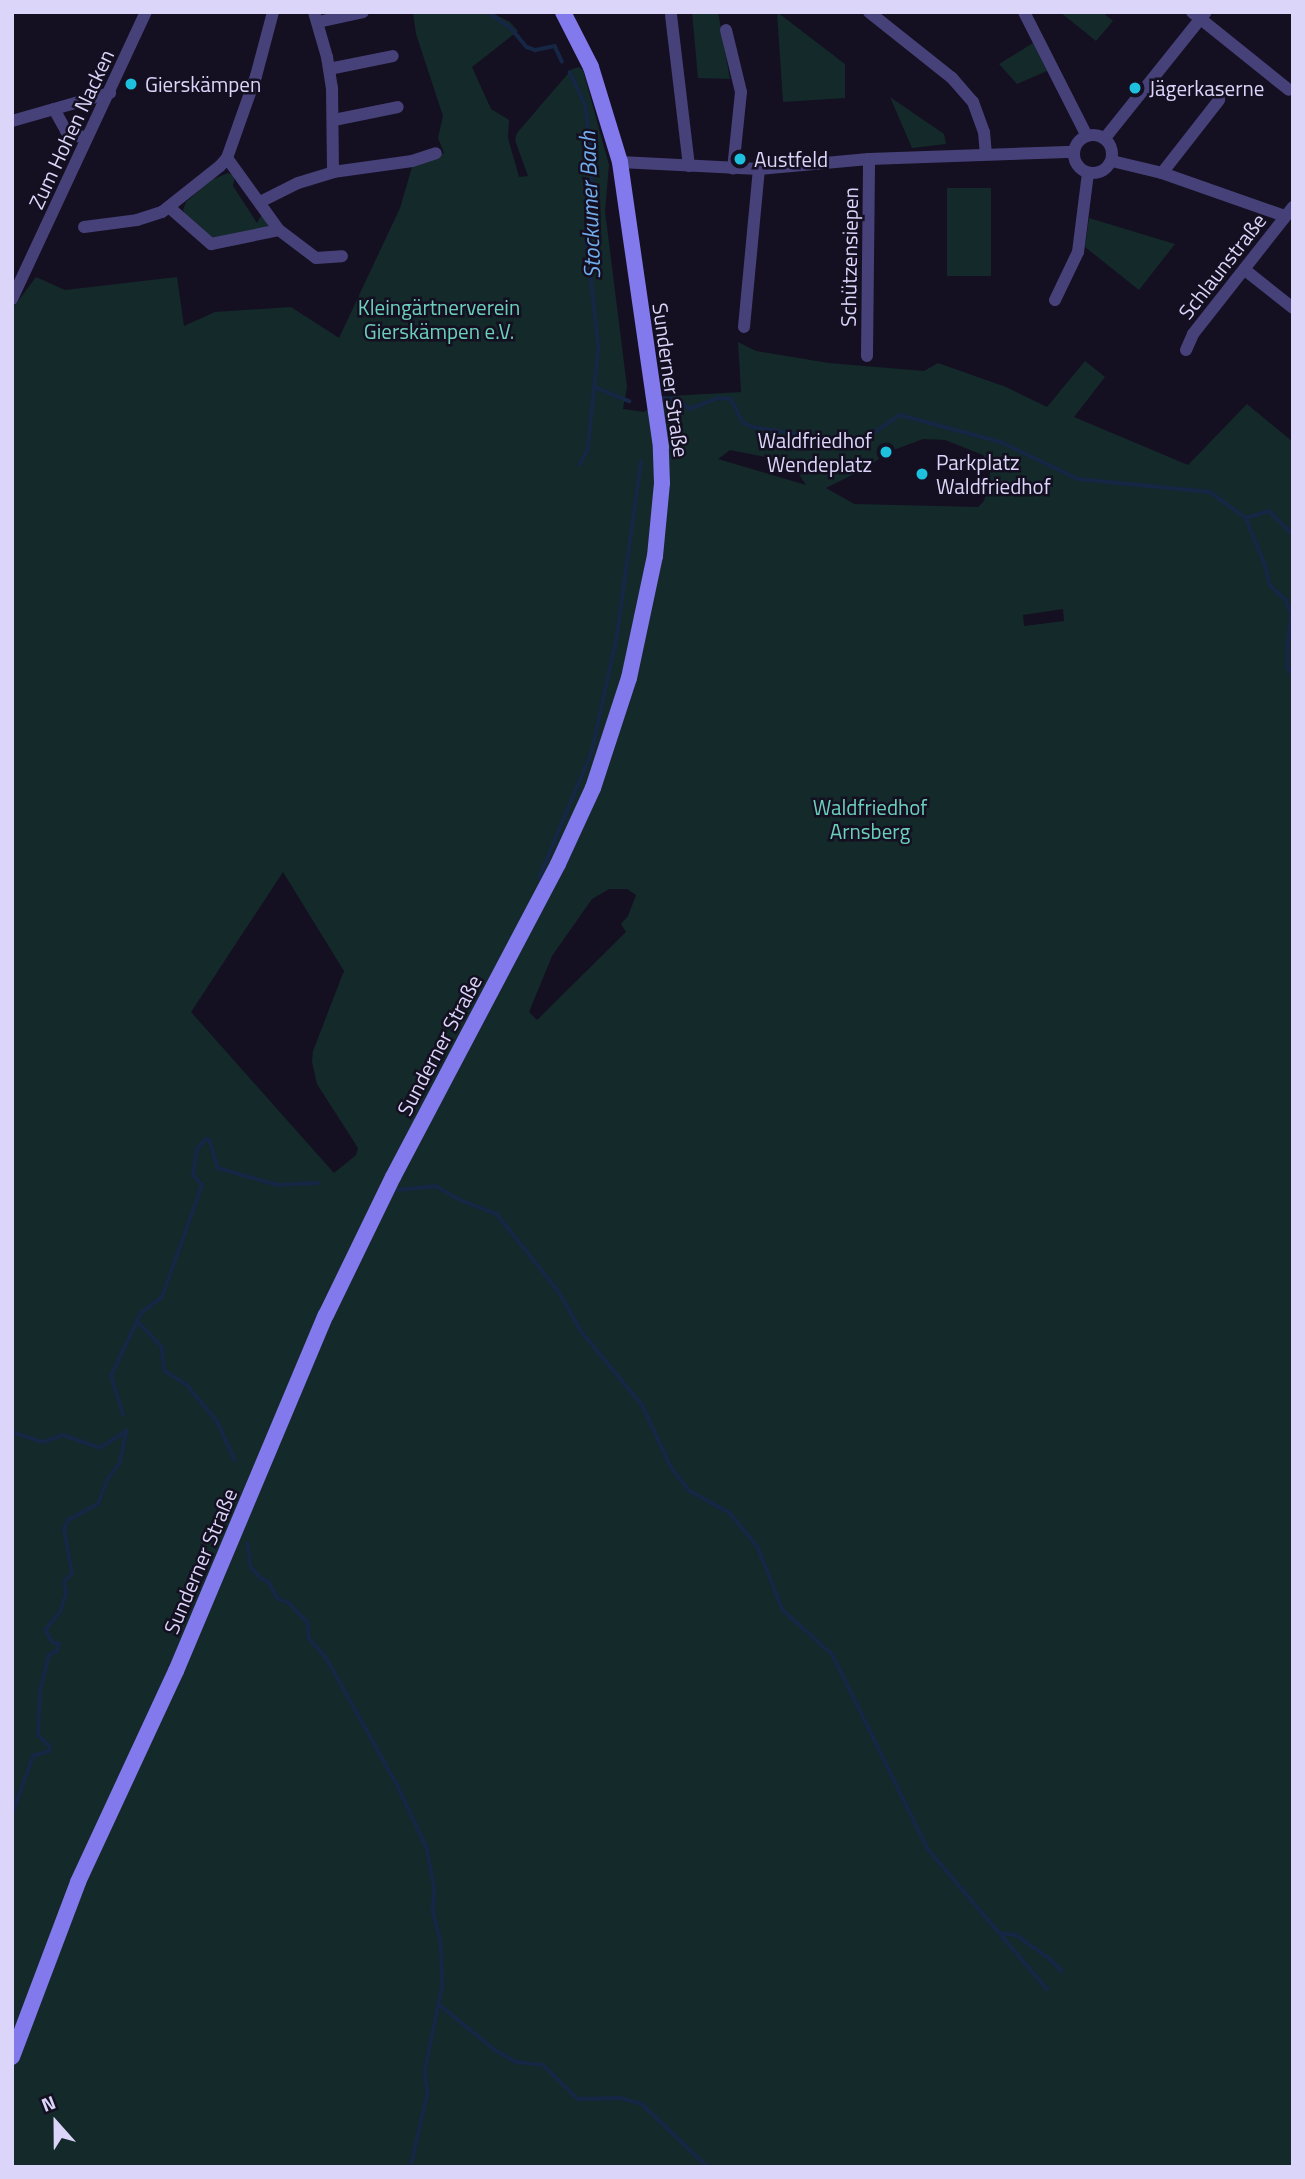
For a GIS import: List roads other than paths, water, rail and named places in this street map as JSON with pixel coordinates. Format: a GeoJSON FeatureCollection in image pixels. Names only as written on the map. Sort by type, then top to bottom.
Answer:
{"type":"FeatureCollection","features":[{"type":"Feature","properties":{"kind":"main road","name":"Sunderner Straße"},"geometry":{"type":"LineString","coordinates":[[12,2057],[78,1882],[176,1671],[326,1315],[393,1177],[558,864],[608,747],[643,618],[655,556],[662,466],[620,162],[591,67],[563,12]]}},
{"type":"Feature","properties":{"kind":"street","name":"Zum Hohen Nacken"},"geometry":{"type":"LineString","coordinates":[[12,299],[17,282],[110,93],[146,12]]}},
{"type":"Feature","properties":{"kind":"street"},"geometry":{"type":"LineString","coordinates":[[84,227],[138,220],[170,208],[227,158],[273,12]]}},
{"type":"Feature","properties":{"kind":"street"},"geometry":{"type":"LineString","coordinates":[[333,172],[334,120],[329,69],[316,17],[363,12]]}},
{"type":"Feature","properties":{"kind":"street"},"geometry":{"type":"LineString","coordinates":[[869,12],[952,78],[973,102],[984,132],[986,154]]}},
{"type":"Feature","properties":{"kind":"street"},"geometry":{"type":"LineString","coordinates":[[1024,12],[1087,136]]}},
{"type":"Feature","properties":{"kind":"street"},"geometry":{"type":"LineString","coordinates":[[671,15],[689,166]]}},
{"type":"Feature","properties":{"kind":"street"},"geometry":{"type":"LineString","coordinates":[[1105,138],[1200,15],[1289,90]]}},
{"type":"Feature","properties":{"kind":"street"},"geometry":{"type":"LineString","coordinates":[[726,30],[741,92],[733,169]]}},
{"type":"Feature","properties":{"kind":"street"},"geometry":{"type":"LineString","coordinates":[[329,69],[393,56]]}},
{"type":"Feature","properties":{"kind":"street"},"geometry":{"type":"LineString","coordinates":[[12,121],[110,93]]}},
{"type":"Feature","properties":{"kind":"street"},"geometry":{"type":"LineString","coordinates":[[1162,173],[1219,100]]}},
{"type":"Feature","properties":{"kind":"street"},"geometry":{"type":"LineString","coordinates":[[334,120],[398,107]]}},
{"type":"Feature","properties":{"kind":"street"},"geometry":{"type":"LineString","coordinates":[[54,109],[66,131],[75,136],[87,137]]}},
{"type":"Feature","properties":{"kind":"street"},"geometry":{"type":"LineString","coordinates":[[1087,136],[1105,138],[1111,146],[1112,161],[1099,172],[1088,173],[1077,165],[1074,152],[1080,140],[1087,136]]}},
{"type":"Feature","properties":{"kind":"street"},"geometry":{"type":"LineString","coordinates":[[620,162],[758,169],[869,159],[1074,152]]}},
{"type":"Feature","properties":{"kind":"street"},"geometry":{"type":"LineString","coordinates":[[260,202],[298,183],[333,172],[412,161],[436,153]]}},
{"type":"Feature","properties":{"kind":"street"},"geometry":{"type":"LineString","coordinates":[[227,158],[279,230],[316,258],[342,256]]}},
{"type":"Feature","properties":{"kind":"street","name":"Schützensiepen"},"geometry":{"type":"LineString","coordinates":[[867,356],[869,159]]}},
{"type":"Feature","properties":{"kind":"street"},"geometry":{"type":"LineString","coordinates":[[1112,161],[1289,211]]}},
{"type":"Feature","properties":{"kind":"street"},"geometry":{"type":"LineString","coordinates":[[744,327],[744,302],[758,169]]}},
{"type":"Feature","properties":{"kind":"street"},"geometry":{"type":"LineString","coordinates":[[1055,300],[1079,252],[1088,173]]}},
{"type":"Feature","properties":{"kind":"street"},"geometry":{"type":"LineString","coordinates":[[170,208],[211,244],[279,230]]}},
{"type":"Feature","properties":{"kind":"street","name":"Schlaunstraße"},"geometry":{"type":"LineString","coordinates":[[1186,350],[1193,334],[1289,211]]}},
{"type":"Feature","properties":{"kind":"street"},"geometry":{"type":"LineString","coordinates":[[1245,270],[1293,308]]}},
{"type":"Feature","properties":{"kind":"waterway","name":"Stockumer Bach"},"geometry":{"type":"LineString","coordinates":[[488,12],[511,28],[527,47],[535,50],[555,46],[562,61]]}},
{"type":"Feature","properties":{"kind":"waterway","name":"Stockumer Bach"},"geometry":{"type":"LineString","coordinates":[[570,72],[586,107],[592,158],[593,208],[587,242],[599,347],[588,450],[580,465]]}},
{"type":"Feature","properties":{"kind":"waterway"},"geometry":{"type":"LineString","coordinates":[[597,388],[629,401]]}},
{"type":"Feature","properties":{"kind":"waterway"},"geometry":{"type":"LineString","coordinates":[[659,398],[678,399],[690,409],[719,398],[731,399],[744,423],[753,427],[852,442]]}},
{"type":"Feature","properties":{"kind":"waterway"},"geometry":{"type":"LineString","coordinates":[[854,443],[858,444],[900,415],[1001,442],[1078,479],[1210,492],[1246,518],[1266,567],[1270,585],[1286,600],[1292,616],[1288,668],[1293,674]]}},
{"type":"Feature","properties":{"kind":"waterway"},"geometry":{"type":"LineString","coordinates":[[539,878],[592,751],[617,635],[641,462]]}},
{"type":"Feature","properties":{"kind":"waterway"},"geometry":{"type":"LineString","coordinates":[[1246,518],[1269,511],[1293,534]]}},
{"type":"Feature","properties":{"kind":"waterway","name":"Stockumer Bach"},"geometry":{"type":"LineString","coordinates":[[123,1415],[111,1376],[141,1313],[162,1297],[202,1185],[193,1175],[197,1149],[206,1139],[210,1140],[218,1168],[278,1185],[318,1183]]}},
{"type":"Feature","properties":{"kind":"waterway"},"geometry":{"type":"LineString","coordinates":[[398,1190],[436,1186],[460,1200],[497,1214],[559,1292],[582,1332],[643,1406],[671,1467],[690,1491],[730,1513],[758,1547],[783,1610],[833,1655],[928,1849],[1047,1989]]}},
{"type":"Feature","properties":{"kind":"waterway"},"geometry":{"type":"LineString","coordinates":[[137,1321],[162,1347],[165,1371],[187,1385],[217,1421],[235,1460]]}},
{"type":"Feature","properties":{"kind":"waterway"},"geometry":{"type":"LineString","coordinates":[[12,1432],[43,1442],[63,1435],[100,1448],[126,1431]]}},
{"type":"Feature","properties":{"kind":"waterway","name":"Stockumer Bach"},"geometry":{"type":"LineString","coordinates":[[12,1815],[33,1756],[49,1751],[50,1747],[38,1736],[40,1691],[49,1655],[57,1651],[59,1644],[53,1643],[45,1630],[60,1612],[66,1593],[64,1582],[72,1573],[64,1530],[68,1520],[98,1504],[107,1480],[120,1463],[126,1431]]}},
{"type":"Feature","properties":{"kind":"waterway"},"geometry":{"type":"LineString","coordinates":[[248,1543],[251,1567],[269,1582],[277,1598],[289,1603],[308,1623],[309,1638],[327,1659],[397,1784],[427,1848],[435,1890],[433,1911],[441,1940],[443,1985],[425,2072],[428,2093],[411,2167]]}},
{"type":"Feature","properties":{"kind":"waterway"},"geometry":{"type":"LineString","coordinates":[[1000,1933],[1016,1935],[1049,1958],[1062,1971]]}},
{"type":"Feature","properties":{"kind":"waterway"},"geometry":{"type":"LineString","coordinates":[[440,2005],[494,2049],[516,2062],[543,2065],[578,2099],[620,2098],[642,2104],[708,2167]]}},
{"type":"Feature","properties":{"kind":"place","name":"Gierskämpen"},"geometry":{"type":"Point","coordinates":[131,84]}},
{"type":"Feature","properties":{"kind":"place","name":"Jägerkaserne"},"geometry":{"type":"Point","coordinates":[1135,88]}},
{"type":"Feature","properties":{"kind":"place","name":"Austfeld"},"geometry":{"type":"Point","coordinates":[740,159]}},
{"type":"Feature","properties":{"kind":"place","name":"Waldfriedhof Wendeplatz"},"geometry":{"type":"Point","coordinates":[886,452]}},
{"type":"Feature","properties":{"kind":"place","name":"Parkplatz Waldfriedhof"},"geometry":{"type":"Point","coordinates":[922,474]}},
{"type":"Feature","properties":{"kind":"park label","name":"Kleingärtnerverein Gierskämpen e.V."},"geometry":{"type":"Point","coordinates":[439,319]}},
{"type":"Feature","properties":{"kind":"park label","name":"Waldfriedhof Arnsberg"},"geometry":{"type":"Point","coordinates":[870,819]}}]}
